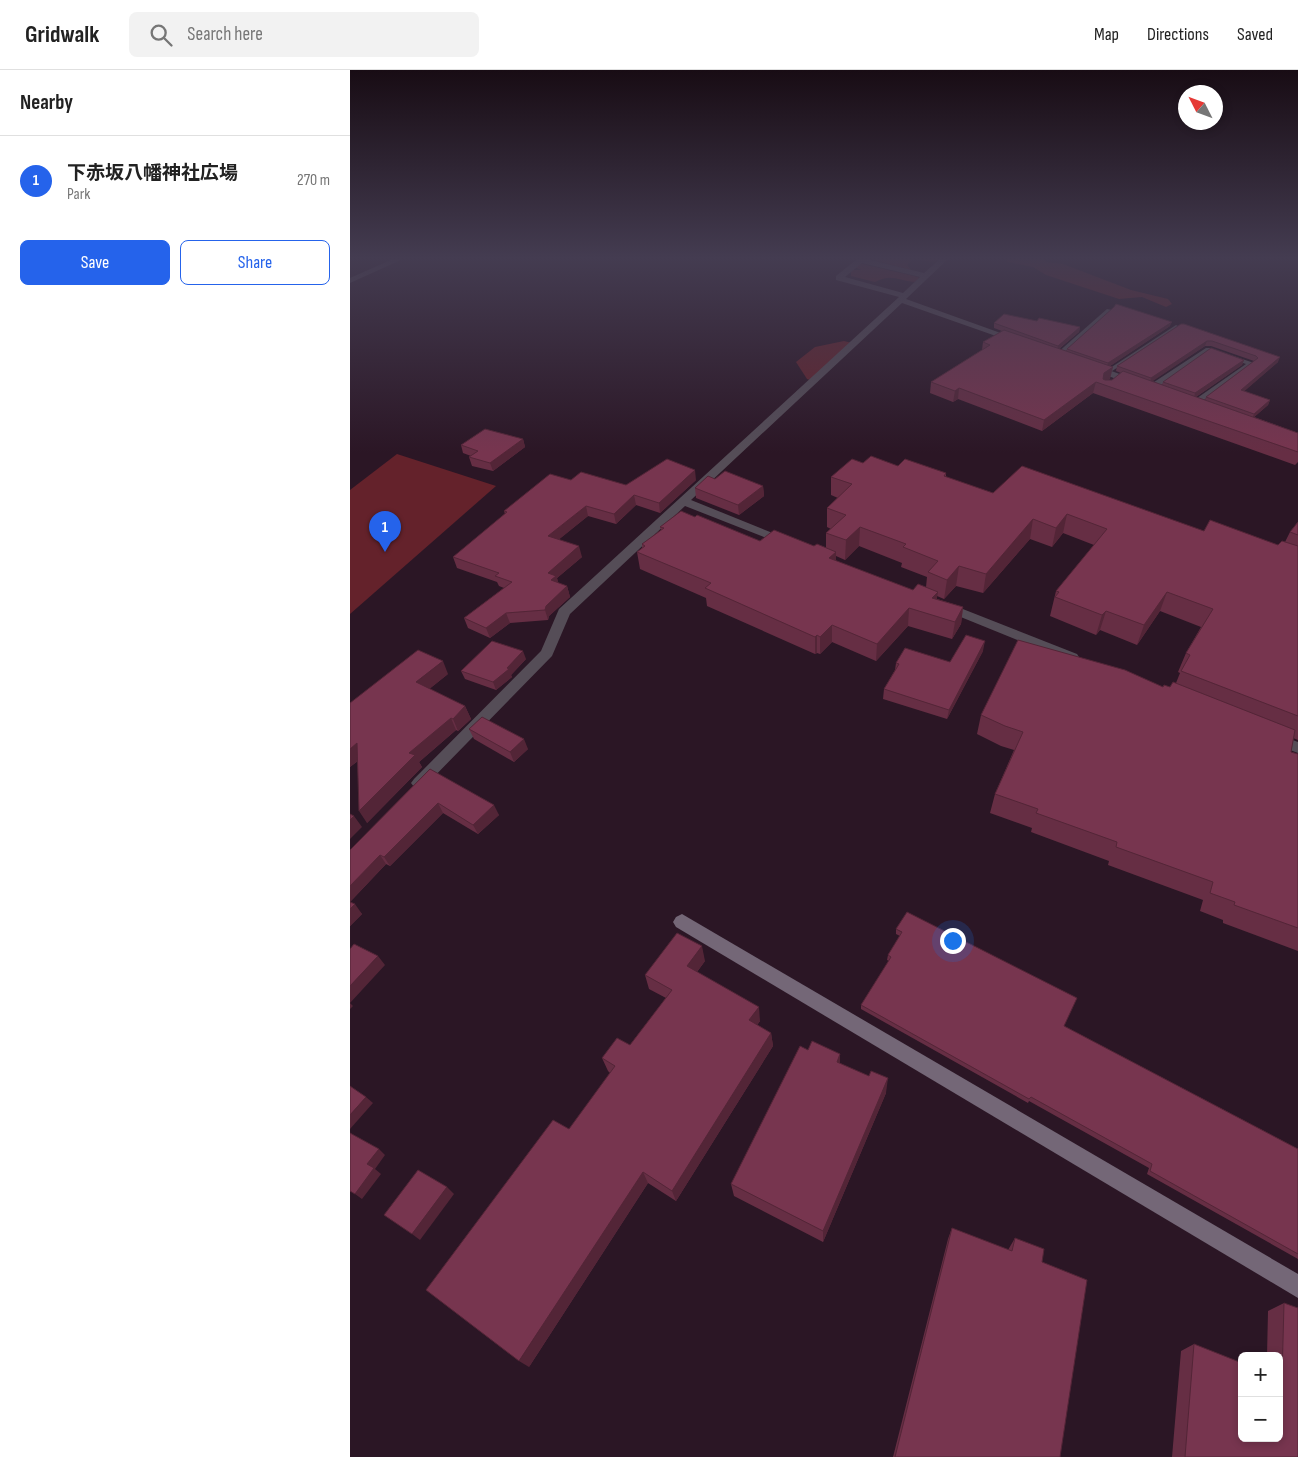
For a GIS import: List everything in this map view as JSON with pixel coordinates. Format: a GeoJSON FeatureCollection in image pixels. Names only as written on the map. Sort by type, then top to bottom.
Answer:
{"type":"FeatureCollection","features":[{"type":"Feature","properties":{"kind":"street"},"geometry":{"type":"LineString","coordinates":[[411,791],[547,652],[564,612],[875,324]]}},
{"type":"Feature","properties":{"kind":"street"},"geometry":{"type":"LineString","coordinates":[[973,324],[1022,342]]}},
{"type":"Feature","properties":{"kind":"street"},"geometry":{"type":"LineString","coordinates":[[1082,363],[1107,372],[1117,379],[1156,390]]}},
{"type":"Feature","properties":{"kind":"street"},"geometry":{"type":"LineString","coordinates":[[684,500],[803,549]]}},
{"type":"Feature","properties":{"kind":"street"},"geometry":{"type":"LineString","coordinates":[[931,600],[1087,663]]}},
{"type":"Feature","properties":{"kind":"street"},"geometry":{"type":"LineString","coordinates":[[1261,733],[1298,748]]}},
{"type":"Feature","properties":{"kind":"street"},"geometry":{"type":"LineString","coordinates":[[682,922],[1298,1287]]}},
{"type":"Feature","properties":{"kind":"lane"},"geometry":{"type":"LineString","coordinates":[[1057,354],[1093,324]]}},
{"type":"Feature","properties":{"kind":"lane"},"geometry":{"type":"LineString","coordinates":[[1107,372],[1176,327]]}},
{"type":"Feature","properties":{"kind":"lane"},"geometry":{"type":"LineString","coordinates":[[1156,390],[1208,349],[1250,363],[1194,403]]}},
{"type":"Feature","properties":{"kind":"shaded area"},"geometry":{"type":"Polygon","coordinates":[[[844,341],[852,343],[810,380],[807,379],[796,362],[815,347],[844,341]]]}},
{"type":"Feature","properties":{"kind":"shaded area"},"geometry":{"type":"Polygon","coordinates":[[[397,454],[496,486],[350,614],[350,490],[397,454]]]}},
{"type":"Feature","properties":{"kind":"building"},"geometry":{"type":"Polygon","coordinates":[[[996,324],[1065,324],[1080,327],[1058,346],[996,324]]]}},
{"type":"Feature","properties":{"kind":"building"},"geometry":{"type":"Polygon","coordinates":[[[1095,324],[1169,324],[1108,363],[1067,349],[1095,324]]]}},
{"type":"Feature","properties":{"kind":"building"},"geometry":{"type":"Polygon","coordinates":[[[1181,324],[1280,357],[1241,390],[1270,400],[1254,414],[1206,397],[1258,358],[1212,341],[1207,341],[1151,378],[1117,366],[1181,324]]]}},
{"type":"Feature","properties":{"kind":"building"},"geometry":{"type":"Polygon","coordinates":[[[1004,330],[1113,367],[1104,373],[1103,379],[1105,380],[1112,380],[1123,371],[1298,433],[1298,452],[1096,382],[1044,420],[959,388],[955,391],[931,382],[990,345],[983,342],[1004,330]]]}},
{"type":"Feature","properties":{"kind":"building"},"geometry":{"type":"Polygon","coordinates":[[[1211,348],[1244,360],[1195,393],[1163,382],[1211,348]]]}},
{"type":"Feature","properties":{"kind":"building"},"geometry":{"type":"Polygon","coordinates":[[[485,429],[523,439],[490,463],[469,457],[478,451],[461,445],[485,429]]]}},
{"type":"Feature","properties":{"kind":"building"},"geometry":{"type":"Polygon","coordinates":[[[871,456],[898,466],[905,459],[946,473],[944,476],[993,493],[1022,466],[1204,531],[1210,520],[1278,545],[1282,541],[1298,546],[1298,716],[1181,671],[1190,655],[1186,653],[1213,609],[1167,592],[1144,625],[1106,611],[1102,615],[1055,597],[1059,592],[1056,591],[1107,529],[1067,514],[1056,528],[1033,519],[986,574],[959,566],[947,580],[928,572],[938,561],[903,547],[906,544],[860,527],[846,540],[826,533],[846,515],[827,508],[852,484],[831,477],[852,459],[863,463],[871,456]]]}},
{"type":"Feature","properties":{"kind":"building"},"geometry":{"type":"Polygon","coordinates":[[[667,459],[695,470],[659,503],[634,495],[614,514],[586,506],[548,536],[579,546],[548,573],[556,576],[551,580],[567,586],[546,606],[545,610],[506,613],[486,628],[464,618],[512,582],[495,576],[499,573],[453,557],[507,512],[504,511],[550,474],[571,480],[581,472],[626,485],[667,459]]]}},
{"type":"Feature","properties":{"kind":"building"},"geometry":{"type":"Polygon","coordinates":[[[725,471],[763,486],[738,505],[695,488],[708,476],[715,479],[725,471]]]}},
{"type":"Feature","properties":{"kind":"building"},"geometry":{"type":"Polygon","coordinates":[[[681,511],[695,517],[697,515],[760,541],[774,530],[814,546],[817,544],[836,552],[829,558],[913,590],[918,584],[938,592],[932,598],[963,607],[955,622],[909,608],[877,644],[832,625],[820,637],[817,635],[815,637],[705,588],[711,583],[637,552],[645,546],[642,544],[664,528],[660,527],[681,511]]]}},
{"type":"Feature","properties":{"kind":"building"},"geometry":{"type":"Polygon","coordinates":[[[1298,522],[1298,535],[1290,532],[1298,522]]]}},
{"type":"Feature","properties":{"kind":"building"},"geometry":{"type":"Polygon","coordinates":[[[966,635],[985,641],[949,710],[884,689],[899,664],[896,663],[905,648],[950,662],[966,635]]]}},
{"type":"Feature","properties":{"kind":"building"},"geometry":{"type":"Polygon","coordinates":[[[1018,640],[1125,670],[1163,687],[1164,685],[1170,687],[1173,682],[1295,730],[1291,752],[1298,754],[1298,928],[1234,905],[1235,902],[1210,893],[1213,882],[1116,847],[1117,842],[1036,813],[1038,809],[995,794],[1023,732],[981,715],[1018,640]]]}},
{"type":"Feature","properties":{"kind":"building"},"geometry":{"type":"Polygon","coordinates":[[[492,641],[523,651],[507,668],[509,669],[493,682],[461,671],[492,641]]]}},
{"type":"Feature","properties":{"kind":"building"},"geometry":{"type":"Polygon","coordinates":[[[418,650],[443,661],[416,682],[465,706],[453,719],[451,718],[409,753],[415,755],[359,811],[357,743],[350,749],[350,703],[418,650]]]}},
{"type":"Feature","properties":{"kind":"building"},"geometry":{"type":"Polygon","coordinates":[[[482,717],[524,739],[510,752],[469,729],[482,717]]]}},
{"type":"Feature","properties":{"kind":"building"},"geometry":{"type":"Polygon","coordinates":[[[430,769],[494,805],[473,825],[438,803],[384,857],[380,855],[350,886],[350,850],[430,769]]]}},
{"type":"Feature","properties":{"kind":"building"},"geometry":{"type":"Polygon","coordinates":[[[350,902],[355,904],[350,909],[350,902]]]}},
{"type":"Feature","properties":{"kind":"building"},"geometry":{"type":"Polygon","coordinates":[[[907,912],[1077,998],[1064,1026],[1298,1149],[1298,1254],[1150,1171],[1152,1164],[1031,1097],[1029,1099],[861,1005],[891,957],[888,955],[902,932],[896,929],[907,912]]]}},
{"type":"Feature","properties":{"kind":"building"},"geometry":{"type":"Polygon","coordinates":[[[677,933],[702,946],[687,966],[759,1007],[749,1020],[771,1033],[672,1191],[643,1172],[519,1361],[426,1290],[553,1120],[569,1129],[615,1066],[602,1058],[617,1038],[630,1045],[672,990],[645,975],[677,933]]]}},
{"type":"Feature","properties":{"kind":"building"},"geometry":{"type":"Polygon","coordinates":[[[354,944],[378,956],[350,986],[350,949],[354,944]]]}},
{"type":"Feature","properties":{"kind":"building"},"geometry":{"type":"Polygon","coordinates":[[[812,1041],[840,1054],[837,1062],[869,1076],[871,1071],[888,1078],[823,1231],[731,1184],[800,1046],[808,1050],[812,1041]]]}},
{"type":"Feature","properties":{"kind":"building"},"geometry":{"type":"Polygon","coordinates":[[[350,1086],[366,1097],[350,1115],[350,1086]]]}},
{"type":"Feature","properties":{"kind":"building"},"geometry":{"type":"Polygon","coordinates":[[[350,1133],[379,1149],[367,1164],[374,1168],[355,1194],[350,1191],[350,1133]]]}},
{"type":"Feature","properties":{"kind":"building"},"geometry":{"type":"Polygon","coordinates":[[[418,1170],[447,1187],[412,1234],[384,1215],[418,1170]]]}},
{"type":"Feature","properties":{"kind":"building"},"geometry":{"type":"Polygon","coordinates":[[[952,1228],[1012,1251],[1015,1238],[1044,1249],[1042,1262],[1087,1280],[1060,1457],[895,1457],[952,1228]]]}},
{"type":"Feature","properties":{"kind":"building"},"geometry":{"type":"Polygon","coordinates":[[[1284,1303],[1298,1308],[1298,1457],[1185,1457],[1194,1344],[1238,1361],[1238,1442],[1283,1442],[1284,1303]]]}},
{"type":"Feature","properties":{"kind":"place","name":"下赤坂八幡神社広場"},"geometry":{"type":"Point","coordinates":[385,552]}}]}
